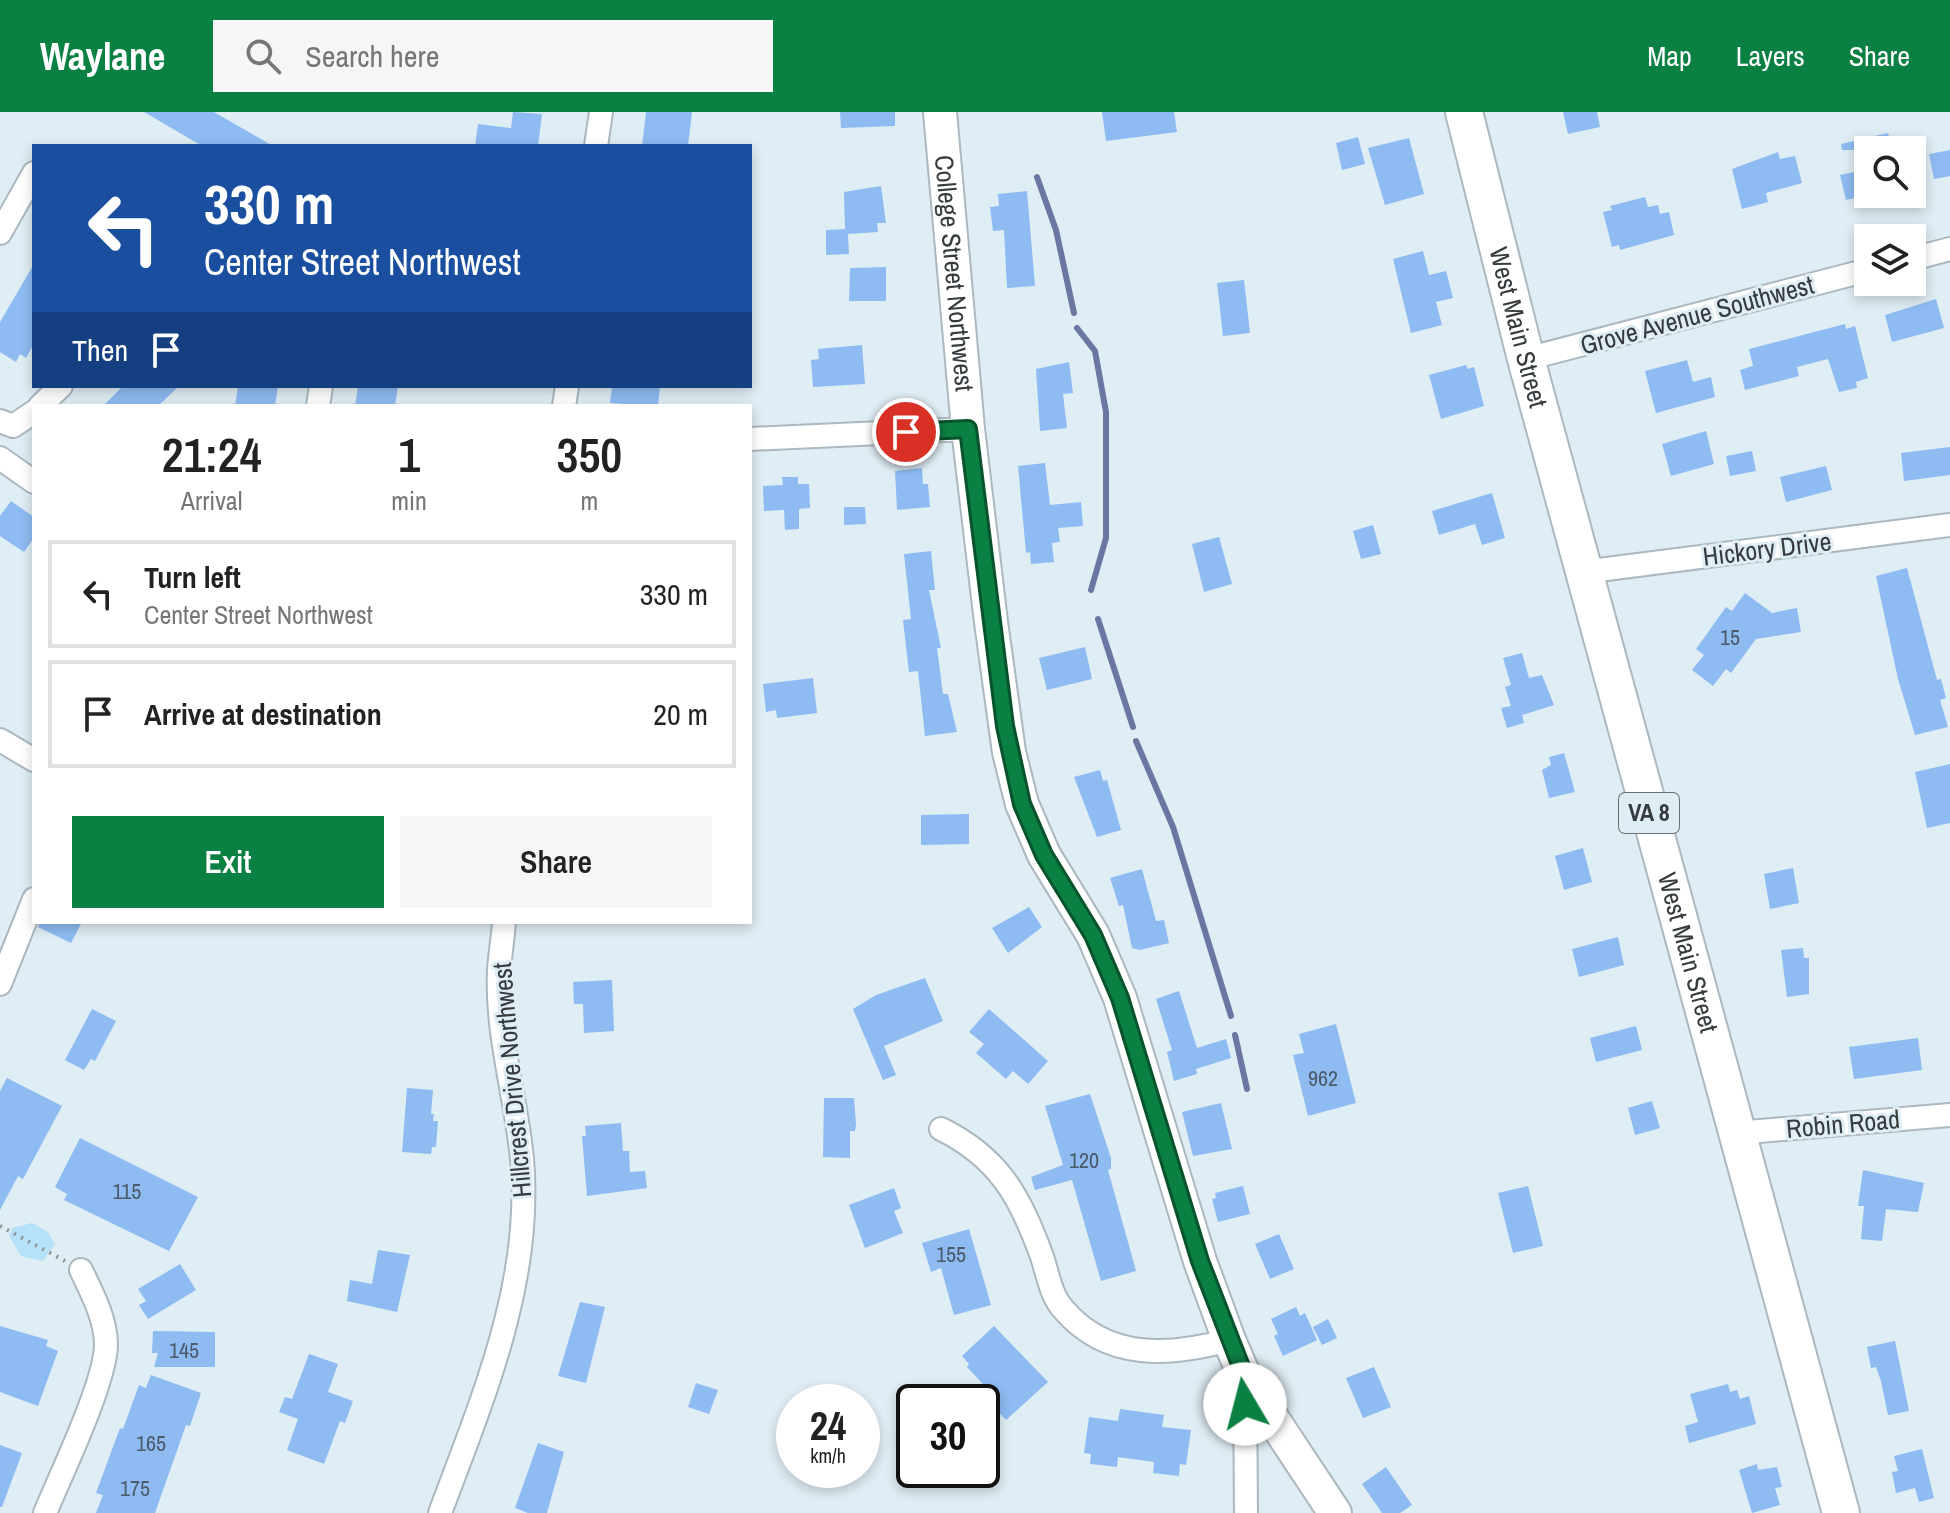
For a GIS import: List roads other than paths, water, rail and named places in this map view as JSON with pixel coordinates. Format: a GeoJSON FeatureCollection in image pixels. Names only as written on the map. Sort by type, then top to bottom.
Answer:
{"type":"FeatureCollection","features":[{"type":"Feature","properties":{"kind":"main road","name":"West Main Street"},"geometry":{"type":"LineString","coordinates":[[1464,112],[1583,572],[1841,1513]]}},
{"type":"Feature","properties":{"kind":"street"},"geometry":{"type":"LineString","coordinates":[[596,144],[601,112]]}},
{"type":"Feature","properties":{"kind":"street","name":"College Street Northwest"},"geometry":{"type":"LineString","coordinates":[[940,112],[968,429],[1007,737],[1022,804],[1044,855],[1093,935],[1120,998],[1200,1261],[1245,1377],[1335,1513]]}},
{"type":"Feature","properties":{"kind":"street"},"geometry":{"type":"LineString","coordinates":[[0,233],[32,177]]}},
{"type":"Feature","properties":{"kind":"street"},"geometry":{"type":"LineString","coordinates":[[1926,255],[1950,249]]}},
{"type":"Feature","properties":{"kind":"street","name":"Grove Avenue Southwest"},"geometry":{"type":"LineString","coordinates":[[1526,359],[1854,274]]}},
{"type":"Feature","properties":{"kind":"street"},"geometry":{"type":"LineString","coordinates":[[42,404],[59,388]]}},
{"type":"Feature","properties":{"kind":"street"},"geometry":{"type":"LineString","coordinates":[[0,421],[13,426],[32,413]]}},
{"type":"Feature","properties":{"kind":"street"},"geometry":{"type":"LineString","coordinates":[[752,439],[968,429]]}},
{"type":"Feature","properties":{"kind":"street"},"geometry":{"type":"LineString","coordinates":[[0,458],[32,481]]}},
{"type":"Feature","properties":{"kind":"street","name":"Hickory Drive"},"geometry":{"type":"LineString","coordinates":[[1583,572],[1950,525]]}},
{"type":"Feature","properties":{"kind":"street"},"geometry":{"type":"LineString","coordinates":[[0,740],[32,759]]}},
{"type":"Feature","properties":{"kind":"street"},"geometry":{"type":"LineString","coordinates":[[0,984],[32,904]]}},
{"type":"Feature","properties":{"kind":"street","name":"Hillcrest Drive Northwest"},"geometry":{"type":"LineString","coordinates":[[440,1513],[491,1376],[514,1292],[522,1217],[522,1159],[506,1056],[499,973],[504,924]]}},
{"type":"Feature","properties":{"kind":"street","name":"Robin Road"},"geometry":{"type":"LineString","coordinates":[[1736,1133],[1950,1115]]}},
{"type":"Feature","properties":{"kind":"street"},"geometry":{"type":"LineString","coordinates":[[941,1129],[973,1145],[994,1165],[1020,1206],[1063,1310],[1086,1328],[1132,1351],[1195,1349],[1229,1340]]}},
{"type":"Feature","properties":{"kind":"street"},"geometry":{"type":"LineString","coordinates":[[45,1513],[97,1383],[106,1346],[99,1309],[81,1270]]}},
{"type":"Feature","properties":{"kind":"street"},"geometry":{"type":"LineString","coordinates":[[1245,1377],[1246,1513]]}},
{"type":"Feature","properties":{"kind":"waterway"},"geometry":{"type":"LineString","coordinates":[[1037,177],[1056,230],[1074,313]]}},
{"type":"Feature","properties":{"kind":"waterway"},"geometry":{"type":"LineString","coordinates":[[1077,328],[1095,351],[1106,412],[1106,538],[1091,590]]}},
{"type":"Feature","properties":{"kind":"waterway"},"geometry":{"type":"LineString","coordinates":[[1098,619],[1133,727]]}},
{"type":"Feature","properties":{"kind":"waterway"},"geometry":{"type":"LineString","coordinates":[[1136,741],[1173,827],[1231,1016]]}},
{"type":"Feature","properties":{"kind":"waterway"},"geometry":{"type":"LineString","coordinates":[[1235,1035],[1247,1089]]}}]}
